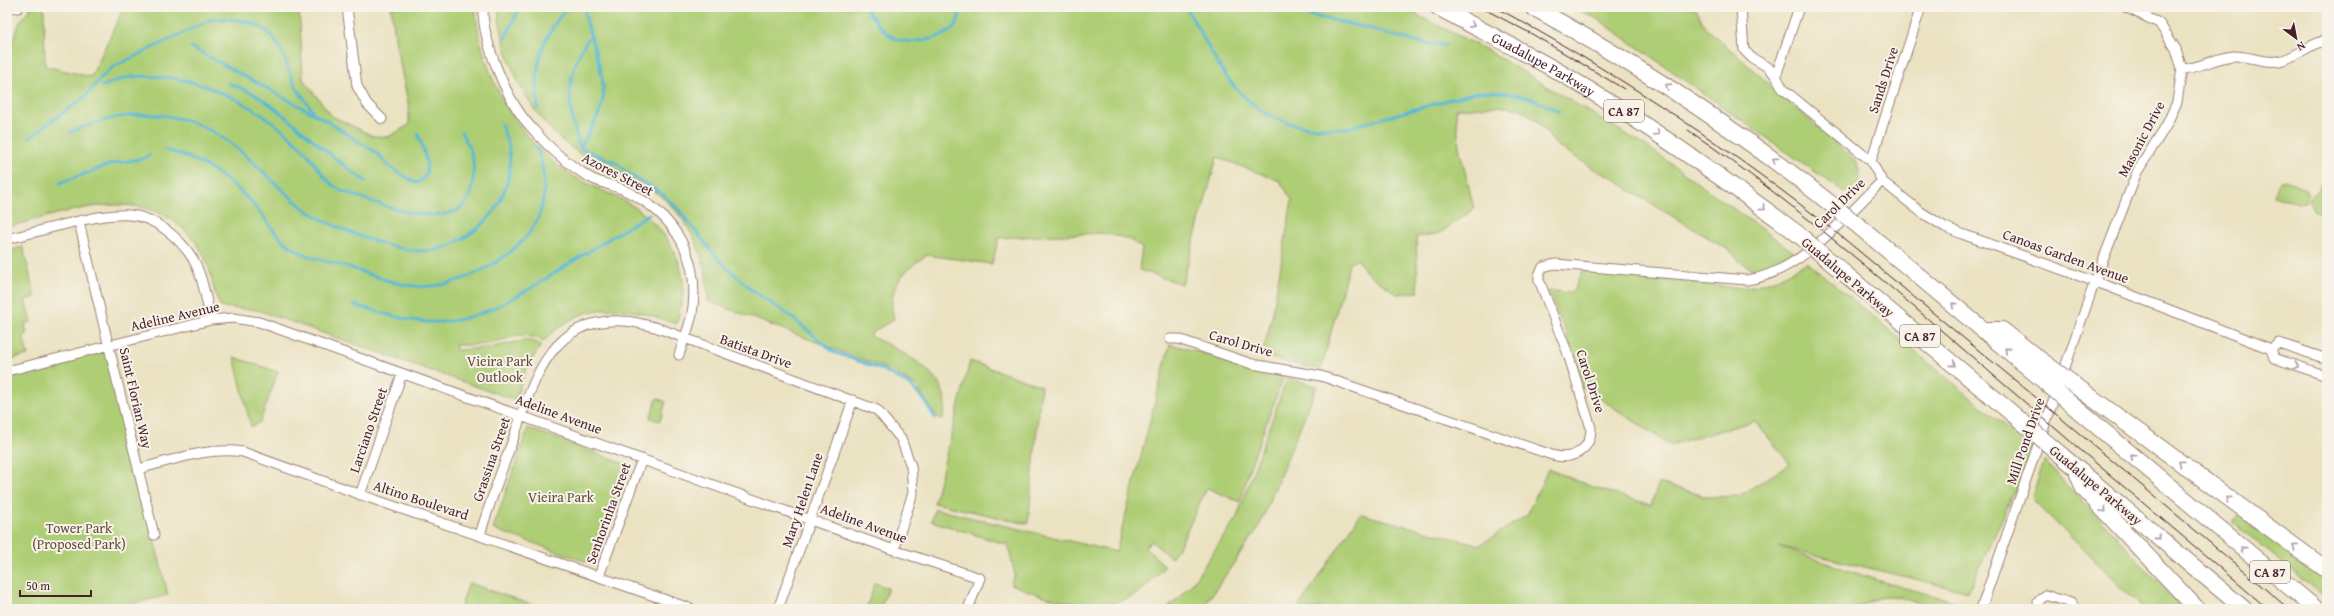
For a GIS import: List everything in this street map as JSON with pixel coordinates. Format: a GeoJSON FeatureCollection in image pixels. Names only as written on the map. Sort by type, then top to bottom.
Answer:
{"type":"FeatureCollection","features":[{"type":"Feature","properties":{"kind":"highway","name":"Guadalupe Parkway"},"geometry":{"type":"LineString","coordinates":[[1438,7],[1540,61],[1612,104],[1716,173],[1798,234],[2244,609]]}},
{"type":"Feature","properties":{"kind":"highway","name":"CA 87"},"geometry":{"type":"LineString","coordinates":[[1533,7],[1637,66],[1779,163],[1860,227],[1984,330],[2033,362],[2078,410],[2316,609]]}},
{"type":"Feature","properties":{"kind":"highway"},"geometry":{"type":"LineString","coordinates":[[2033,362],[2084,392],[2327,570]]}},
{"type":"Feature","properties":{"kind":"highway"},"geometry":{"type":"LineString","coordinates":[[2074,467],[2084,489],[2196,609]]}},
{"type":"Feature","properties":{"kind":"street"},"geometry":{"type":"LineString","coordinates":[[347,7],[357,86],[367,104],[382,119]]}},
{"type":"Feature","properties":{"kind":"street","name":"Azores Street"},"geometry":{"type":"LineString","coordinates":[[483,7],[483,18],[493,58],[504,84],[529,125],[561,158],[591,178],[626,190],[658,211],[677,233],[689,256],[694,295],[692,316],[679,354]]}},
{"type":"Feature","properties":{"kind":"street"},"geometry":{"type":"LineString","coordinates":[[1741,7],[1744,50],[1752,58],[1768,67],[1776,76],[1783,89],[1871,161]]}},
{"type":"Feature","properties":{"kind":"street"},"geometry":{"type":"LineString","coordinates":[[1776,76],[1799,7]]}},
{"type":"Feature","properties":{"kind":"street","name":"Sands Drive"},"geometry":{"type":"LineString","coordinates":[[1871,161],[1921,7]]}},
{"type":"Feature","properties":{"kind":"street","name":"Masonic Drive"},"geometry":{"type":"LineString","coordinates":[[2095,281],[2137,172],[2166,126],[2177,102],[2182,69],[2176,49],[2159,23],[2125,7]]}},
{"type":"Feature","properties":{"kind":"street"},"geometry":{"type":"LineString","coordinates":[[2182,69],[2194,68],[2224,57],[2235,56],[2266,62],[2280,61],[2327,40]]}},
{"type":"Feature","properties":{"kind":"street","name":"Canoas Garden Avenue"},"geometry":{"type":"LineString","coordinates":[[1871,161],[1882,181],[1921,212],[1945,227],[2095,281],[2271,349],[2274,358],[2327,376]]}},
{"type":"Feature","properties":{"kind":"street","name":"Carol Drive"},"geometry":{"type":"LineString","coordinates":[[1170,339],[1178,339],[1252,364],[1321,376],[1552,455],[1569,457],[1584,448],[1590,438],[1591,428],[1568,354],[1539,280],[1539,274],[1543,267],[1555,264],[1747,280],[1764,277],[1799,258],[1831,231],[1882,181]]}},
{"type":"Feature","properties":{"kind":"street"},"geometry":{"type":"LineString","coordinates":[[7,239],[113,215],[131,215],[153,223],[174,235],[187,250],[197,268],[211,320]]}},
{"type":"Feature","properties":{"kind":"street","name":"Saint Florian Way"},"geometry":{"type":"LineString","coordinates":[[79,222],[154,535]]}},
{"type":"Feature","properties":{"kind":"street","name":"Mill Pond Drive"},"geometry":{"type":"LineString","coordinates":[[1981,609],[2095,281]]}},
{"type":"Feature","properties":{"kind":"street","name":"Adeline Avenue"},"geometry":{"type":"LineString","coordinates":[[7,371],[211,320],[233,318],[259,322],[894,550],[980,578],[968,609]]}},
{"type":"Feature","properties":{"kind":"street","name":"Batista Drive"},"geometry":{"type":"LineString","coordinates":[[521,415],[541,365],[551,351],[579,330],[600,322],[622,321],[658,328],[877,410],[901,439],[911,466],[913,493],[894,550]]}},
{"type":"Feature","properties":{"kind":"street"},"geometry":{"type":"LineString","coordinates":[[2271,349],[2279,343],[2327,359]]}},
{"type":"Feature","properties":{"kind":"street","name":"Larciano Street"},"geometry":{"type":"LineString","coordinates":[[360,495],[402,374]]}},
{"type":"Feature","properties":{"kind":"street","name":"Mary Helen Lane"},"geometry":{"type":"LineString","coordinates":[[778,609],[853,400]]}},
{"type":"Feature","properties":{"kind":"street","name":"Grassina Street"},"geometry":{"type":"LineString","coordinates":[[480,534],[521,415]]}},
{"type":"Feature","properties":{"kind":"street","name":"Altino Boulevard"},"geometry":{"type":"LineString","coordinates":[[138,469],[213,451],[231,450],[262,458],[360,495],[480,534],[692,609]]}},
{"type":"Feature","properties":{"kind":"street","name":"Senhorinha Street"},"geometry":{"type":"LineString","coordinates":[[600,576],[642,459]]}},
{"type":"Feature","properties":{"kind":"street"},"geometry":{"type":"LineString","coordinates":[[2036,603],[2041,597],[2048,595],[2071,603],[2075,609]]}},
{"type":"Feature","properties":{"kind":"green space","name":"Vieira Park Outlook"},"geometry":{"type":"Polygon","coordinates":[[[29,7],[44,7],[45,66],[91,77],[124,7],[299,7],[303,79],[332,116],[373,136],[388,137],[409,125],[409,107],[396,45],[391,7],[475,7],[483,52],[491,74],[511,114],[524,132],[539,149],[556,164],[575,177],[633,206],[651,220],[667,239],[678,260],[683,282],[682,298],[676,324],[640,313],[606,309],[590,312],[574,318],[558,328],[543,342],[530,336],[523,336],[486,344],[455,345],[456,350],[488,348],[530,340],[541,345],[525,371],[515,400],[257,310],[221,307],[215,293],[207,262],[199,247],[180,226],[158,213],[135,206],[110,205],[84,208],[7,227],[7,58],[20,21],[30,10],[29,7]]]}},
{"type":"Feature","properties":{"kind":"green space"},"geometry":{"type":"Polygon","coordinates":[[[498,7],[1401,7],[1485,49],[1649,148],[1795,253],[1771,267],[1756,271],[1738,260],[1732,252],[1632,192],[1613,177],[1599,172],[1555,144],[1538,121],[1520,109],[1497,106],[1456,109],[1459,147],[1474,209],[1440,233],[1416,237],[1418,292],[1397,294],[1367,273],[1357,259],[1349,264],[1321,370],[1262,356],[1272,317],[1292,200],[1280,181],[1217,157],[1182,284],[1139,270],[1142,248],[1129,239],[1104,233],[999,238],[992,264],[927,255],[903,274],[894,290],[892,299],[894,319],[873,332],[870,336],[902,352],[924,367],[933,376],[940,385],[945,398],[943,419],[938,418],[917,387],[890,370],[708,301],[704,266],[699,250],[683,219],[672,206],[644,185],[594,162],[568,145],[551,130],[537,113],[524,93],[514,73],[501,29],[498,7]]]}},
{"type":"Feature","properties":{"kind":"green space"},"geometry":{"type":"Polygon","coordinates":[[[1574,7],[1695,7],[1705,27],[1857,162],[1860,176],[1858,190],[1844,192],[1599,20],[1574,7]]]}},
{"type":"Feature","properties":{"kind":"green space"},"geometry":{"type":"Polygon","coordinates":[[[2284,180],[2304,187],[2308,194],[2306,203],[2298,204],[2274,195],[2279,182],[2284,180]]]}},
{"type":"Feature","properties":{"kind":"green space"},"geometry":{"type":"Polygon","coordinates":[[[2325,183],[2327,213],[2324,215],[2313,210],[2309,201],[2312,195],[2319,190],[2320,185],[2325,183]]]}},
{"type":"Feature","properties":{"kind":"green space"},"geometry":{"type":"Polygon","coordinates":[[[23,247],[35,297],[25,300],[31,322],[25,324],[27,335],[23,336],[28,355],[7,360],[7,251],[23,247]]]}},
{"type":"Feature","properties":{"kind":"green space"},"geometry":{"type":"Polygon","coordinates":[[[1807,262],[2034,450],[1968,592],[1778,546],[1876,580],[1965,604],[1963,609],[1935,609],[1896,596],[1878,598],[1853,609],[1297,609],[1361,514],[1480,545],[1527,515],[1548,469],[1595,488],[1651,505],[1659,483],[1708,497],[1739,496],[1790,464],[1755,421],[1670,445],[1583,387],[1567,335],[1548,291],[1573,292],[1583,270],[1737,288],[1747,287],[1774,280],[1807,262]]]}},
{"type":"Feature","properties":{"kind":"green space"},"geometry":{"type":"Polygon","coordinates":[[[1170,344],[1284,376],[1250,467],[1240,502],[1207,488],[1181,543],[1171,558],[1151,541],[1145,547],[1165,566],[1149,584],[1137,594],[1122,601],[1106,604],[1090,604],[1057,600],[1025,590],[1010,584],[1015,575],[1008,545],[931,521],[935,509],[1116,552],[1170,344]]]}},
{"type":"Feature","properties":{"kind":"green space","name":"Tower Park (Proposed Park)"},"geometry":{"type":"Polygon","coordinates":[[[107,350],[168,595],[113,609],[7,609],[7,374],[107,350]]]}},
{"type":"Feature","properties":{"kind":"green space"},"geometry":{"type":"Polygon","coordinates":[[[234,357],[278,372],[260,422],[251,427],[234,357]]]}},
{"type":"Feature","properties":{"kind":"green space"},"geometry":{"type":"Polygon","coordinates":[[[970,361],[1041,386],[1028,524],[934,503],[970,361]]]}},
{"type":"Feature","properties":{"kind":"green space"},"geometry":{"type":"Polygon","coordinates":[[[1287,378],[1317,386],[1259,527],[1204,606],[1200,609],[1167,609],[1191,585],[1237,517],[1287,378]]]}},
{"type":"Feature","properties":{"kind":"green space"},"geometry":{"type":"Polygon","coordinates":[[[657,398],[666,402],[660,421],[650,418],[657,398]]]}},
{"type":"Feature","properties":{"kind":"green space","name":"Vieira Park"},"geometry":{"type":"Polygon","coordinates":[[[528,428],[628,465],[593,564],[493,529],[528,428]]]}},
{"type":"Feature","properties":{"kind":"green space"},"geometry":{"type":"Polygon","coordinates":[[[2044,461],[2122,542],[2182,609],[2144,609],[2035,502],[2032,498],[2044,461]]]}},
{"type":"Feature","properties":{"kind":"green space"},"geometry":{"type":"Polygon","coordinates":[[[2240,514],[2327,579],[2327,599],[2232,522],[2240,514]]]}},
{"type":"Feature","properties":{"kind":"green space"},"geometry":{"type":"Polygon","coordinates":[[[469,583],[544,609],[460,609],[469,583]]]}},
{"type":"Feature","properties":{"kind":"green space"},"geometry":{"type":"Polygon","coordinates":[[[875,583],[888,588],[880,609],[866,609],[875,583]]]}},
{"type":"Feature","properties":{"kind":"waterway"},"geometry":{"type":"LineString","coordinates":[[505,38],[520,7]]}},
{"type":"Feature","properties":{"kind":"waterway"},"geometry":{"type":"LineString","coordinates":[[538,109],[537,80],[541,54],[551,31],[558,19],[568,7]]}},
{"type":"Feature","properties":{"kind":"waterway"},"geometry":{"type":"LineString","coordinates":[[580,148],[598,115],[602,104],[603,94],[603,82],[584,7]]}},
{"type":"Feature","properties":{"kind":"waterway"},"geometry":{"type":"LineString","coordinates":[[865,7],[884,31],[892,37],[907,41],[935,38],[951,30],[957,23],[961,7]]}},
{"type":"Feature","properties":{"kind":"waterway"},"geometry":{"type":"LineString","coordinates":[[885,7],[909,10],[923,7]]}},
{"type":"Feature","properties":{"kind":"waterway"},"geometry":{"type":"LineString","coordinates":[[1185,7],[1220,67],[1232,84],[1245,98],[1259,109],[1290,123],[1327,129],[1347,128],[1477,92],[1499,92],[1520,95],[1549,106],[1559,112]]}},
{"type":"Feature","properties":{"kind":"waterway"},"geometry":{"type":"LineString","coordinates":[[1282,7],[1414,41],[1435,45],[1446,45]]}},
{"type":"Feature","properties":{"kind":"waterway"},"geometry":{"type":"LineString","coordinates":[[30,137],[86,96],[102,77],[113,67],[212,19],[231,19],[250,23],[266,31],[279,46],[284,55],[295,85],[313,111]]}},
{"type":"Feature","properties":{"kind":"waterway"},"geometry":{"type":"LineString","coordinates":[[580,148],[572,120],[570,92],[571,79],[575,66],[580,52],[588,39]]}},
{"type":"Feature","properties":{"kind":"waterway"},"geometry":{"type":"LineString","coordinates":[[191,47],[327,121],[378,154],[388,166],[416,183],[422,180],[426,175],[427,169],[425,154],[418,134]]}},
{"type":"Feature","properties":{"kind":"waterway"},"geometry":{"type":"LineString","coordinates":[[102,86],[121,79],[132,77],[155,77],[179,80],[225,94],[247,105],[286,133],[308,154],[330,183],[342,191],[395,209],[416,213],[436,215],[453,212],[465,203],[472,187],[474,171],[471,152],[461,132]]}},
{"type":"Feature","properties":{"kind":"waterway"},"geometry":{"type":"LineString","coordinates":[[228,83],[259,97],[286,117],[352,172],[366,181]]}},
{"type":"Feature","properties":{"kind":"waterway"},"geometry":{"type":"LineString","coordinates":[[70,132],[84,126],[113,118],[128,116],[158,115],[188,121],[206,128],[222,137],[305,209],[317,216],[349,232],[368,239],[386,245],[421,251],[441,249],[458,242],[478,228],[493,213],[504,193],[510,161],[507,140],[501,124]]}},
{"type":"Feature","properties":{"kind":"waterway"},"geometry":{"type":"LineString","coordinates":[[166,150],[193,159],[217,172],[228,180],[258,210],[274,231],[300,252],[397,283],[413,286],[429,286],[460,280],[475,274],[503,257],[526,237],[539,216],[544,193],[543,169],[536,146]]}},
{"type":"Feature","properties":{"kind":"waterway"},"geometry":{"type":"LineString","coordinates":[[580,148],[617,163],[629,174],[660,192],[677,208],[719,260],[752,290],[789,315],[834,352],[883,370],[910,385],[924,400],[935,418]]}},
{"type":"Feature","properties":{"kind":"waterway"},"geometry":{"type":"LineString","coordinates":[[60,183],[111,164],[145,158],[150,154]]}},
{"type":"Feature","properties":{"kind":"waterway"},"geometry":{"type":"LineString","coordinates":[[354,305],[419,321],[448,321],[467,318],[522,294],[649,214]]}},
{"type":"Feature","properties":{"kind":"tram line"},"geometry":{"type":"LineString","coordinates":[[1480,7],[1532,34],[1624,89]]}},
{"type":"Feature","properties":{"kind":"tram line"},"geometry":{"type":"LineString","coordinates":[[1495,7],[1579,55],[1661,106],[1740,160],[1818,218],[2289,609]]}},
{"type":"Feature","properties":{"kind":"tram line"},"geometry":{"type":"LineString","coordinates":[[1688,130],[1730,159],[1811,221],[2268,609]]}}]}
